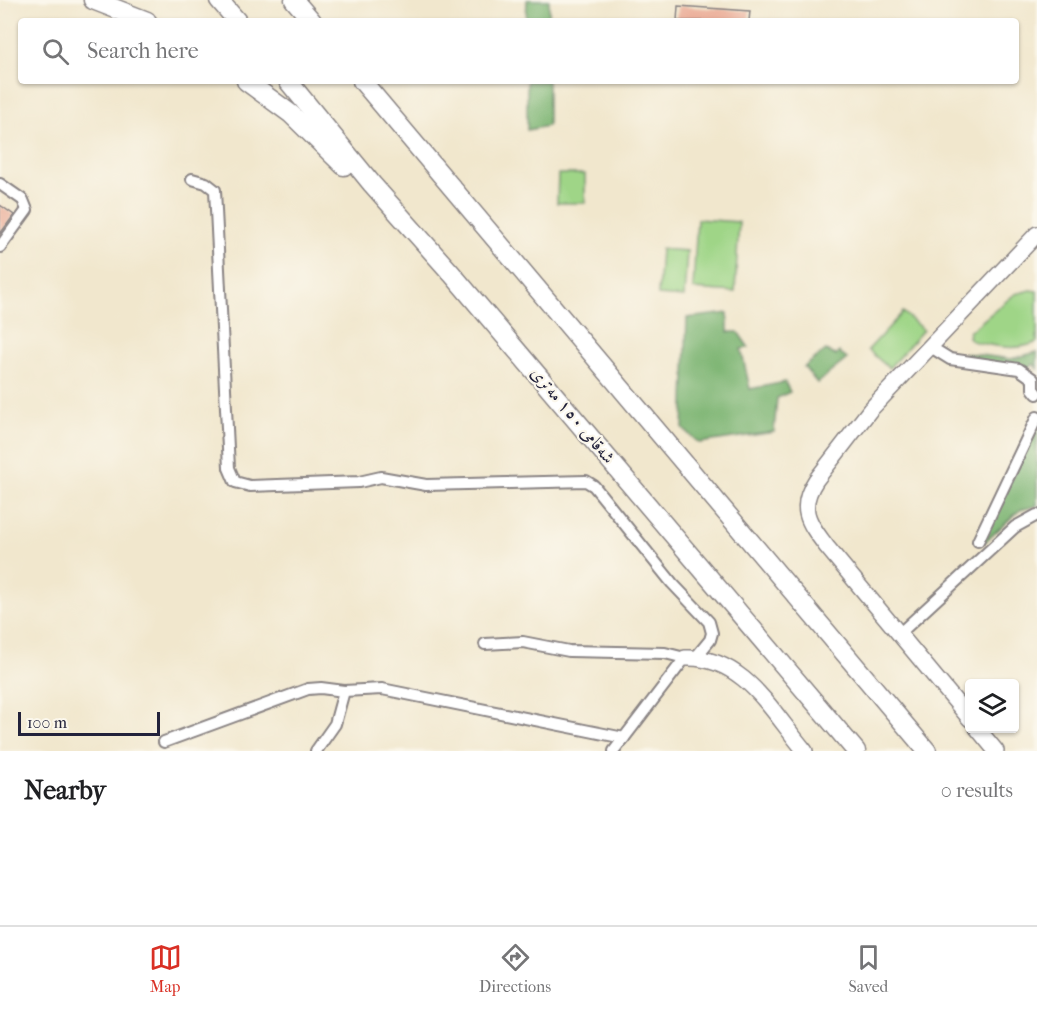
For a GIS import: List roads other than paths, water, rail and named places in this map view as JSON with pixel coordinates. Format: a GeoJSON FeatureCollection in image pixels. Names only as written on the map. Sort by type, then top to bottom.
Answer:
{"type":"FeatureCollection","features":[{"type":"Feature","properties":{"kind":"highway"},"geometry":{"type":"LineString","coordinates":[[93,0],[139,18]]}},
{"type":"Feature","properties":{"kind":"highway"},"geometry":{"type":"LineString","coordinates":[[219,0],[234,18]]}},
{"type":"Feature","properties":{"kind":"highway"},"geometry":{"type":"LineString","coordinates":[[294,0],[309,18]]}},
{"type":"Feature","properties":{"kind":"highway"},"geometry":{"type":"LineString","coordinates":[[306,0],[317,18]]}},
{"type":"Feature","properties":{"kind":"highway"},"geometry":{"type":"LineString","coordinates":[[250,84],[291,114],[452,274]]}},
{"type":"Feature","properties":{"kind":"highway","name":"شەقامی ١٥٠ مەتری"},"geometry":{"type":"LineString","coordinates":[[290,84],[372,184],[452,274],[856,751]]}},
{"type":"Feature","properties":{"kind":"highway"},"geometry":{"type":"LineString","coordinates":[[365,84],[927,751]]}},
{"type":"Feature","properties":{"kind":"street"},"geometry":{"type":"LineString","coordinates":[[192,179],[206,183],[215,190],[229,468],[235,482],[250,486],[359,482],[381,477],[411,484],[570,480],[590,482],[672,583],[709,622],[712,633],[710,640],[691,657],[614,751]]}},
{"type":"Feature","properties":{"kind":"street"},"geometry":{"type":"LineString","coordinates":[[0,184],[23,200],[27,210],[0,248]]}},
{"type":"Feature","properties":{"kind":"street"},"geometry":{"type":"LineString","coordinates":[[965,714],[821,539],[808,519],[806,505],[808,492],[856,427],[929,346],[1034,242]]}},
{"type":"Feature","properties":{"kind":"street"},"geometry":{"type":"LineString","coordinates":[[929,346],[950,359],[1019,369],[1033,379],[1033,389],[1037,394]]}},
{"type":"Feature","properties":{"kind":"street"},"geometry":{"type":"LineString","coordinates":[[978,541],[1037,417]]}},
{"type":"Feature","properties":{"kind":"street"},"geometry":{"type":"LineString","coordinates":[[899,634],[1015,527],[1037,515]]}},
{"type":"Feature","properties":{"kind":"street"},"geometry":{"type":"LineString","coordinates":[[485,644],[523,642],[569,651],[665,653],[718,661],[737,672],[805,751]]}},
{"type":"Feature","properties":{"kind":"street"},"geometry":{"type":"LineString","coordinates":[[164,742],[308,689],[321,688],[344,691],[382,688],[624,738]]}},
{"type":"Feature","properties":{"kind":"street"},"geometry":{"type":"LineString","coordinates":[[316,751],[335,724],[344,691]]}},
{"type":"Feature","properties":{"kind":"street"},"geometry":{"type":"LineString","coordinates":[[980,733],[996,751]]}}]}
